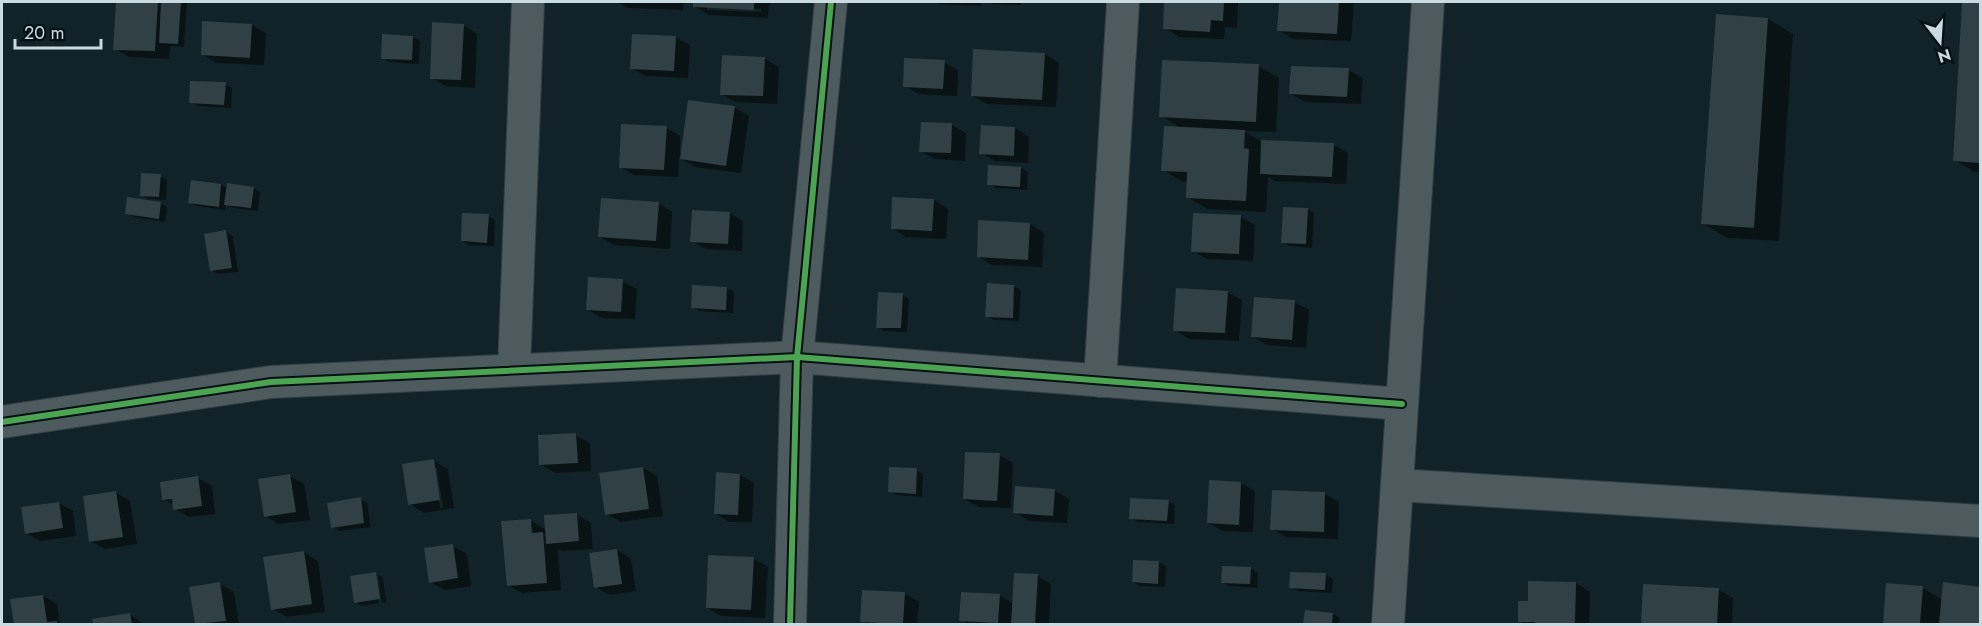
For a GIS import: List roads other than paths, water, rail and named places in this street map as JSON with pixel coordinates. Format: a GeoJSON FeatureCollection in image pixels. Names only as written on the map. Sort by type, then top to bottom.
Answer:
{"type":"FeatureCollection","features":[{"type":"Feature","properties":{"kind":"street"},"geometry":{"type":"LineString","coordinates":[[514,370],[528,2]]}},
{"type":"Feature","properties":{"kind":"street"},"geometry":{"type":"LineString","coordinates":[[790,624],[796,357],[831,2]]}},
{"type":"Feature","properties":{"kind":"street"},"geometry":{"type":"LineString","coordinates":[[1100,381],[1123,2]]}},
{"type":"Feature","properties":{"kind":"street"},"geometry":{"type":"LineString","coordinates":[[1388,624],[1428,2]]}},
{"type":"Feature","properties":{"kind":"street"},"geometry":{"type":"LineString","coordinates":[[2,422],[271,382],[796,357],[1402,404]]}},
{"type":"Feature","properties":{"kind":"street"},"geometry":{"type":"LineString","coordinates":[[1397,485],[1980,521]]}}]}
